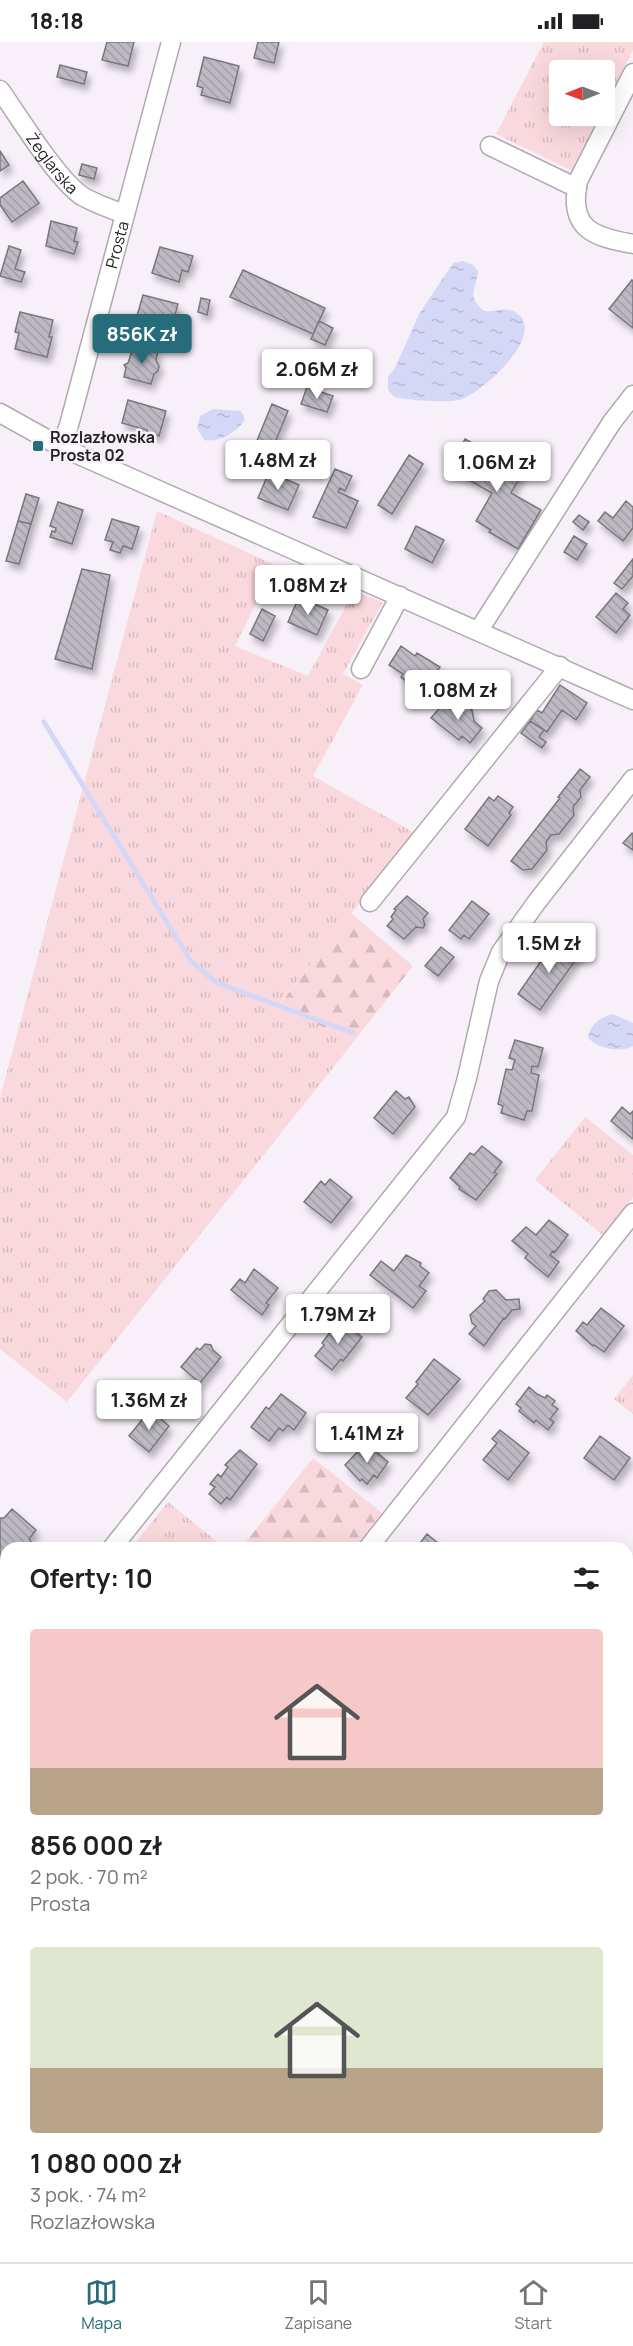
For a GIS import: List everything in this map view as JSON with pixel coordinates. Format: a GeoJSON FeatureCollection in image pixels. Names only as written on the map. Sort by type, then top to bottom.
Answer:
{"type":"FeatureCollection","features":[{"type":"Feature","properties":{"kind":"street","name":"Prosta"},"geometry":{"type":"LineString","coordinates":[[61,447],[69,425],[171,42]]}},
{"type":"Feature","properties":{"kind":"street"},"geometry":{"type":"LineString","coordinates":[[633,73],[578,182],[575,200],[577,216],[587,230],[602,238],[633,244]]}},
{"type":"Feature","properties":{"kind":"street","name":"Żeglarska"},"geometry":{"type":"LineString","coordinates":[[0,90],[66,182],[81,195],[104,207],[125,213]]}},
{"type":"Feature","properties":{"kind":"street"},"geometry":{"type":"LineString","coordinates":[[490,146],[577,188]]}},
{"type":"Feature","properties":{"kind":"street"},"geometry":{"type":"LineString","coordinates":[[479,630],[612,422],[633,395]]}},
{"type":"Feature","properties":{"kind":"street"},"geometry":{"type":"LineString","coordinates":[[0,413],[61,447],[633,700]]}},
{"type":"Feature","properties":{"kind":"street"},"geometry":{"type":"LineString","coordinates":[[360,669],[400,596]]}},
{"type":"Feature","properties":{"kind":"street"},"geometry":{"type":"LineString","coordinates":[[370,902],[560,666]]}},
{"type":"Feature","properties":{"kind":"street"},"geometry":{"type":"LineString","coordinates":[[117,1542],[456,1117],[489,981],[501,952],[536,903],[633,779]]}},
{"type":"Feature","properties":{"kind":"street"},"geometry":{"type":"LineString","coordinates":[[373,1542],[633,1213]]}},
{"type":"Feature","properties":{"kind":"green space"},"geometry":{"type":"Polygon","coordinates":[[[544,42],[633,42],[633,50],[615,86],[615,60],[549,60],[549,126],[595,126],[572,171],[496,134],[544,42]]]}},
{"type":"Feature","properties":{"kind":"green space"},"geometry":{"type":"Polygon","coordinates":[[[157,511],[275,565],[235,646],[308,676],[354,591],[383,602],[343,674],[363,685],[313,776],[415,833],[277,1007],[355,1040],[67,1402],[0,1349],[0,1098],[157,511]]]}},
{"type":"Feature","properties":{"kind":"green space"},"geometry":{"type":"Polygon","coordinates":[[[351,913],[413,966],[355,1040],[277,1008],[351,913]]]}},
{"type":"Feature","properties":{"kind":"green space"},"geometry":{"type":"Polygon","coordinates":[[[585,1117],[633,1155],[633,1197],[603,1235],[535,1180],[585,1117]]]}},
{"type":"Feature","properties":{"kind":"green space"},"geometry":{"type":"Polygon","coordinates":[[[633,1375],[633,1414],[614,1399],[633,1375]]]}},
{"type":"Feature","properties":{"kind":"green space"},"geometry":{"type":"Polygon","coordinates":[[[313,1458],[382,1513],[359,1542],[246,1542],[313,1458]]]}},
{"type":"Feature","properties":{"kind":"green space"},"geometry":{"type":"Polygon","coordinates":[[[168,1502],[218,1542],[136,1542],[168,1502]]]}},
{"type":"Feature","properties":{"kind":"water"},"geometry":{"type":"Polygon","coordinates":[[[463,261],[473,265],[478,271],[474,297],[478,306],[484,311],[511,310],[524,321],[524,333],[518,347],[496,375],[469,396],[459,400],[445,401],[394,397],[388,390],[388,377],[395,368],[419,314],[453,263],[463,261]]]}},
{"type":"Feature","properties":{"kind":"water"},"geometry":{"type":"Polygon","coordinates":[[[213,409],[240,411],[244,415],[244,421],[226,436],[215,440],[204,440],[197,428],[200,416],[213,409]]]}},
{"type":"Feature","properties":{"kind":"water"},"geometry":{"type":"Polygon","coordinates":[[[613,1014],[633,1023],[633,1046],[609,1049],[588,1038],[597,1022],[613,1014]]]}},
{"type":"Feature","properties":{"kind":"building"},"geometry":{"type":"Polygon","coordinates":[[[107,42],[134,42],[128,66],[102,60],[107,42]]]}},
{"type":"Feature","properties":{"kind":"building"},"geometry":{"type":"Polygon","coordinates":[[[258,42],[279,42],[274,63],[254,58],[258,42]]]}},
{"type":"Feature","properties":{"kind":"building"},"geometry":{"type":"Polygon","coordinates":[[[204,57],[239,66],[230,103],[201,95],[203,88],[197,86],[204,57]]]}},
{"type":"Feature","properties":{"kind":"building"},"geometry":{"type":"Polygon","coordinates":[[[60,65],[87,72],[84,84],[57,77],[60,65]]]}},
{"type":"Feature","properties":{"kind":"building"},"geometry":{"type":"Polygon","coordinates":[[[0,151],[9,165],[0,171],[0,151]]]}},
{"type":"Feature","properties":{"kind":"building"},"geometry":{"type":"Polygon","coordinates":[[[82,164],[97,168],[94,179],[79,175],[82,164]]]}},
{"type":"Feature","properties":{"kind":"building"},"geometry":{"type":"Polygon","coordinates":[[[23,181],[39,203],[12,222],[0,205],[0,198],[23,181]]]}},
{"type":"Feature","properties":{"kind":"building"},"geometry":{"type":"Polygon","coordinates":[[[51,221],[77,228],[74,241],[78,242],[74,254],[46,246],[51,221]]]}},
{"type":"Feature","properties":{"kind":"building"},"geometry":{"type":"Polygon","coordinates":[[[9,246],[21,250],[15,269],[25,272],[21,282],[0,276],[9,246]]]}},
{"type":"Feature","properties":{"kind":"building"},"geometry":{"type":"Polygon","coordinates":[[[160,247],[193,256],[188,272],[182,270],[179,282],[152,273],[160,247]]]}},
{"type":"Feature","properties":{"kind":"building"},"geometry":{"type":"Polygon","coordinates":[[[243,270],[325,308],[313,334],[230,297],[243,270]]]}},
{"type":"Feature","properties":{"kind":"building"},"geometry":{"type":"Polygon","coordinates":[[[633,281],[633,328],[609,309],[633,281]]]}},
{"type":"Feature","properties":{"kind":"building"},"geometry":{"type":"Polygon","coordinates":[[[143,295],[178,304],[168,341],[139,333],[141,325],[135,323],[143,295]]]}},
{"type":"Feature","properties":{"kind":"building"},"geometry":{"type":"Polygon","coordinates":[[[201,298],[210,300],[207,315],[198,312],[201,298]]]}},
{"type":"Feature","properties":{"kind":"building"},"geometry":{"type":"Polygon","coordinates":[[[20,312],[53,320],[47,357],[15,349],[19,333],[15,332],[20,312]]]}},
{"type":"Feature","properties":{"kind":"building"},"geometry":{"type":"Polygon","coordinates":[[[319,321],[333,328],[325,345],[311,339],[319,321]]]}},
{"type":"Feature","properties":{"kind":"building"},"geometry":{"type":"Polygon","coordinates":[[[134,345],[158,351],[156,360],[159,366],[158,371],[154,374],[151,384],[124,377],[126,368],[124,365],[128,363],[134,345]]]}},
{"type":"Feature","properties":{"kind":"building"},"geometry":{"type":"Polygon","coordinates":[[[307,387],[333,396],[327,412],[301,404],[307,387]]]}},
{"type":"Feature","properties":{"kind":"building"},"geometry":{"type":"Polygon","coordinates":[[[128,400],[166,411],[159,436],[122,423],[128,400]]]}},
{"type":"Feature","properties":{"kind":"building"},"geometry":{"type":"Polygon","coordinates":[[[272,404],[288,411],[272,450],[256,443],[272,404]]]}},
{"type":"Feature","properties":{"kind":"building"},"geometry":{"type":"Polygon","coordinates":[[[465,439],[523,472],[511,493],[541,510],[518,549],[489,532],[491,530],[476,521],[492,493],[449,469],[465,439]]]}},
{"type":"Feature","properties":{"kind":"building"},"geometry":{"type":"Polygon","coordinates":[[[409,455],[423,464],[392,514],[378,505],[409,455]]]}},
{"type":"Feature","properties":{"kind":"building"},"geometry":{"type":"Polygon","coordinates":[[[335,469],[352,476],[345,491],[340,488],[338,492],[358,501],[346,528],[313,517],[335,469]]]}},
{"type":"Feature","properties":{"kind":"building"},"geometry":{"type":"Polygon","coordinates":[[[269,472],[299,485],[288,510],[258,498],[269,472]]]}},
{"type":"Feature","properties":{"kind":"building"},"geometry":{"type":"Polygon","coordinates":[[[26,494],[39,498],[31,524],[18,521],[26,494]]]}},
{"type":"Feature","properties":{"kind":"building"},"geometry":{"type":"Polygon","coordinates":[[[626,501],[633,507],[633,528],[623,541],[598,521],[605,512],[613,518],[626,501]]]}},
{"type":"Feature","properties":{"kind":"building"},"geometry":{"type":"Polygon","coordinates":[[[58,502],[83,510],[72,544],[50,537],[56,528],[50,526],[58,502]]]}},
{"type":"Feature","properties":{"kind":"building"},"geometry":{"type":"Polygon","coordinates":[[[579,515],[589,522],[583,530],[573,522],[579,515]]]}},
{"type":"Feature","properties":{"kind":"building"},"geometry":{"type":"Polygon","coordinates":[[[112,519],[139,527],[132,549],[123,546],[120,553],[110,550],[113,542],[105,540],[112,519]]]}},
{"type":"Feature","properties":{"kind":"building"},"geometry":{"type":"Polygon","coordinates":[[[18,521],[31,524],[19,564],[6,561],[18,521]]]}},
{"type":"Feature","properties":{"kind":"building"},"geometry":{"type":"Polygon","coordinates":[[[416,526],[444,540],[432,563],[405,549],[416,526]]]}},
{"type":"Feature","properties":{"kind":"building"},"geometry":{"type":"Polygon","coordinates":[[[574,536],[587,544],[577,560],[564,552],[574,536]]]}},
{"type":"Feature","properties":{"kind":"building"},"geometry":{"type":"Polygon","coordinates":[[[633,559],[633,576],[622,589],[614,583],[633,559]]]}},
{"type":"Feature","properties":{"kind":"building"},"geometry":{"type":"Polygon","coordinates":[[[82,569],[110,575],[92,669],[55,659],[82,569]]]}},
{"type":"Feature","properties":{"kind":"building"},"geometry":{"type":"Polygon","coordinates":[[[616,593],[628,603],[623,609],[630,615],[616,633],[596,617],[616,593]]]}},
{"type":"Feature","properties":{"kind":"building"},"geometry":{"type":"Polygon","coordinates":[[[299,597],[328,610],[317,635],[288,622],[299,597]]]}},
{"type":"Feature","properties":{"kind":"building"},"geometry":{"type":"Polygon","coordinates":[[[262,609],[275,616],[263,641],[250,634],[262,609]]]}},
{"type":"Feature","properties":{"kind":"building"},"geometry":{"type":"Polygon","coordinates":[[[401,646],[415,656],[417,653],[440,667],[423,695],[401,677],[403,674],[389,665],[401,646]]]}},
{"type":"Feature","properties":{"kind":"building"},"geometry":{"type":"Polygon","coordinates":[[[560,685],[587,703],[576,720],[562,710],[547,732],[530,721],[537,710],[542,713],[560,685]]]}},
{"type":"Feature","properties":{"kind":"building"},"geometry":{"type":"Polygon","coordinates":[[[460,700],[472,710],[474,721],[482,728],[470,743],[462,736],[459,740],[431,718],[443,704],[452,710],[460,700]]]}},
{"type":"Feature","properties":{"kind":"building"},"geometry":{"type":"Polygon","coordinates":[[[530,721],[544,730],[539,737],[546,742],[542,748],[521,733],[530,721]]]}},
{"type":"Feature","properties":{"kind":"building"},"geometry":{"type":"Polygon","coordinates":[[[580,769],[590,777],[580,790],[581,797],[573,807],[574,815],[559,834],[551,835],[546,842],[547,850],[532,869],[523,870],[511,861],[580,769]]]}},
{"type":"Feature","properties":{"kind":"building"},"geometry":{"type":"Polygon","coordinates":[[[498,796],[513,807],[509,813],[511,815],[488,846],[465,829],[489,797],[494,801],[498,796]]]}},
{"type":"Feature","properties":{"kind":"building"},"geometry":{"type":"Polygon","coordinates":[[[633,834],[633,850],[623,843],[633,834]]]}},
{"type":"Feature","properties":{"kind":"building"},"geometry":{"type":"Polygon","coordinates":[[[407,896],[428,913],[423,919],[425,925],[423,928],[416,927],[404,939],[387,926],[393,919],[391,917],[396,910],[394,909],[407,896]]]}},
{"type":"Feature","properties":{"kind":"building"},"geometry":{"type":"Polygon","coordinates":[[[472,901],[489,914],[469,939],[464,935],[461,939],[449,930],[472,901]]]}},
{"type":"Feature","properties":{"kind":"building"},"geometry":{"type":"Polygon","coordinates":[[[557,938],[580,954],[540,1010],[518,994],[557,938]]]}},
{"type":"Feature","properties":{"kind":"building"},"geometry":{"type":"Polygon","coordinates":[[[441,947],[454,957],[438,976],[425,966],[441,947]]]}},
{"type":"Feature","properties":{"kind":"building"},"geometry":{"type":"Polygon","coordinates":[[[515,1040],[543,1048],[538,1067],[532,1066],[531,1073],[539,1075],[532,1111],[527,1111],[524,1120],[501,1113],[503,1106],[498,1104],[506,1069],[512,1070],[515,1060],[509,1058],[515,1040]]]}},
{"type":"Feature","properties":{"kind":"building"},"geometry":{"type":"Polygon","coordinates":[[[396,1091],[405,1099],[409,1097],[415,1107],[393,1134],[374,1118],[396,1091]]]}},
{"type":"Feature","properties":{"kind":"building"},"geometry":{"type":"Polygon","coordinates":[[[622,1107],[630,1114],[633,1111],[633,1139],[611,1121],[622,1107]]]}},
{"type":"Feature","properties":{"kind":"building"},"geometry":{"type":"Polygon","coordinates":[[[482,1146],[502,1162],[494,1172],[497,1174],[476,1200],[459,1189],[460,1187],[450,1178],[470,1153],[474,1155],[482,1146]]]}},
{"type":"Feature","properties":{"kind":"building"},"geometry":{"type":"Polygon","coordinates":[[[330,1179],[352,1197],[331,1223],[304,1202],[321,1181],[325,1185],[330,1179]]]}},
{"type":"Feature","properties":{"kind":"building"},"geometry":{"type":"Polygon","coordinates":[[[549,1220],[568,1235],[550,1255],[559,1262],[548,1277],[525,1258],[528,1254],[512,1241],[526,1227],[536,1235],[549,1220]]]}},
{"type":"Feature","properties":{"kind":"building"},"geometry":{"type":"Polygon","coordinates":[[[406,1255],[421,1263],[420,1266],[429,1273],[419,1286],[426,1291],[413,1308],[370,1275],[381,1261],[394,1271],[406,1255]]]}},
{"type":"Feature","properties":{"kind":"building"},"geometry":{"type":"Polygon","coordinates":[[[254,1269],[278,1288],[266,1303],[269,1305],[262,1315],[231,1290],[240,1279],[245,1283],[254,1269]]]}},
{"type":"Feature","properties":{"kind":"building"},"geometry":{"type":"Polygon","coordinates":[[[496,1290],[506,1300],[519,1299],[520,1309],[512,1310],[504,1318],[484,1346],[469,1334],[476,1326],[472,1323],[470,1315],[485,1301],[483,1299],[489,1291],[496,1290]]]}},
{"type":"Feature","properties":{"kind":"building"},"geometry":{"type":"Polygon","coordinates":[[[601,1308],[624,1326],[604,1352],[593,1346],[576,1331],[583,1322],[587,1325],[601,1308]]]}},
{"type":"Feature","properties":{"kind":"building"},"geometry":{"type":"Polygon","coordinates":[[[340,1319],[362,1337],[343,1361],[341,1359],[332,1370],[315,1356],[340,1319]]]}},
{"type":"Feature","properties":{"kind":"building"},"geometry":{"type":"Polygon","coordinates":[[[205,1344],[211,1345],[221,1357],[200,1383],[181,1367],[197,1348],[200,1350],[205,1344]]]}},
{"type":"Feature","properties":{"kind":"building"},"geometry":{"type":"Polygon","coordinates":[[[434,1359],[460,1379],[428,1415],[406,1398],[434,1359]]]}},
{"type":"Feature","properties":{"kind":"building"},"geometry":{"type":"Polygon","coordinates":[[[529,1387],[537,1394],[545,1398],[547,1395],[555,1401],[552,1405],[558,1409],[550,1419],[554,1422],[548,1430],[536,1420],[534,1423],[519,1411],[521,1408],[516,1404],[529,1387]]]}},
{"type":"Feature","properties":{"kind":"building"},"geometry":{"type":"Polygon","coordinates":[[[281,1394],[306,1413],[294,1430],[288,1425],[283,1431],[279,1428],[269,1441],[251,1427],[266,1407],[269,1409],[281,1394]]]}},
{"type":"Feature","properties":{"kind":"building"},"geometry":{"type":"Polygon","coordinates":[[[150,1410],[161,1416],[161,1419],[169,1426],[149,1452],[129,1436],[150,1410]]]}},
{"type":"Feature","properties":{"kind":"building"},"geometry":{"type":"Polygon","coordinates":[[[500,1430],[529,1453],[508,1480],[483,1460],[497,1443],[492,1439],[500,1430]]]}},
{"type":"Feature","properties":{"kind":"building"},"geometry":{"type":"Polygon","coordinates":[[[600,1436],[630,1458],[614,1480],[584,1458],[600,1436]]]}},
{"type":"Feature","properties":{"kind":"building"},"geometry":{"type":"Polygon","coordinates":[[[366,1443],[388,1462],[377,1478],[374,1475],[367,1484],[362,1479],[360,1481],[345,1465],[366,1443]]]}},
{"type":"Feature","properties":{"kind":"building"},"geometry":{"type":"Polygon","coordinates":[[[240,1450],[257,1464],[230,1500],[227,1497],[221,1504],[209,1494],[215,1487],[210,1484],[218,1474],[221,1477],[228,1467],[225,1465],[240,1450]]]}},
{"type":"Feature","properties":{"kind":"building"},"geometry":{"type":"Polygon","coordinates":[[[12,1509],[36,1530],[29,1539],[30,1542],[0,1542],[0,1518],[4,1518],[12,1509]]]}},
{"type":"Feature","properties":{"kind":"building"},"geometry":{"type":"Polygon","coordinates":[[[427,1534],[437,1542],[421,1542],[427,1534]]]}},
{"type":"Feature","properties":{"kind":"waterway"},"geometry":{"type":"LineString","coordinates":[[44,722],[190,960],[217,983],[353,1033]]}},
{"type":"Feature","properties":{"kind":"place","name":"Rozlazłowska Prosta 02"},"geometry":{"type":"Point","coordinates":[38,446]}}]}
